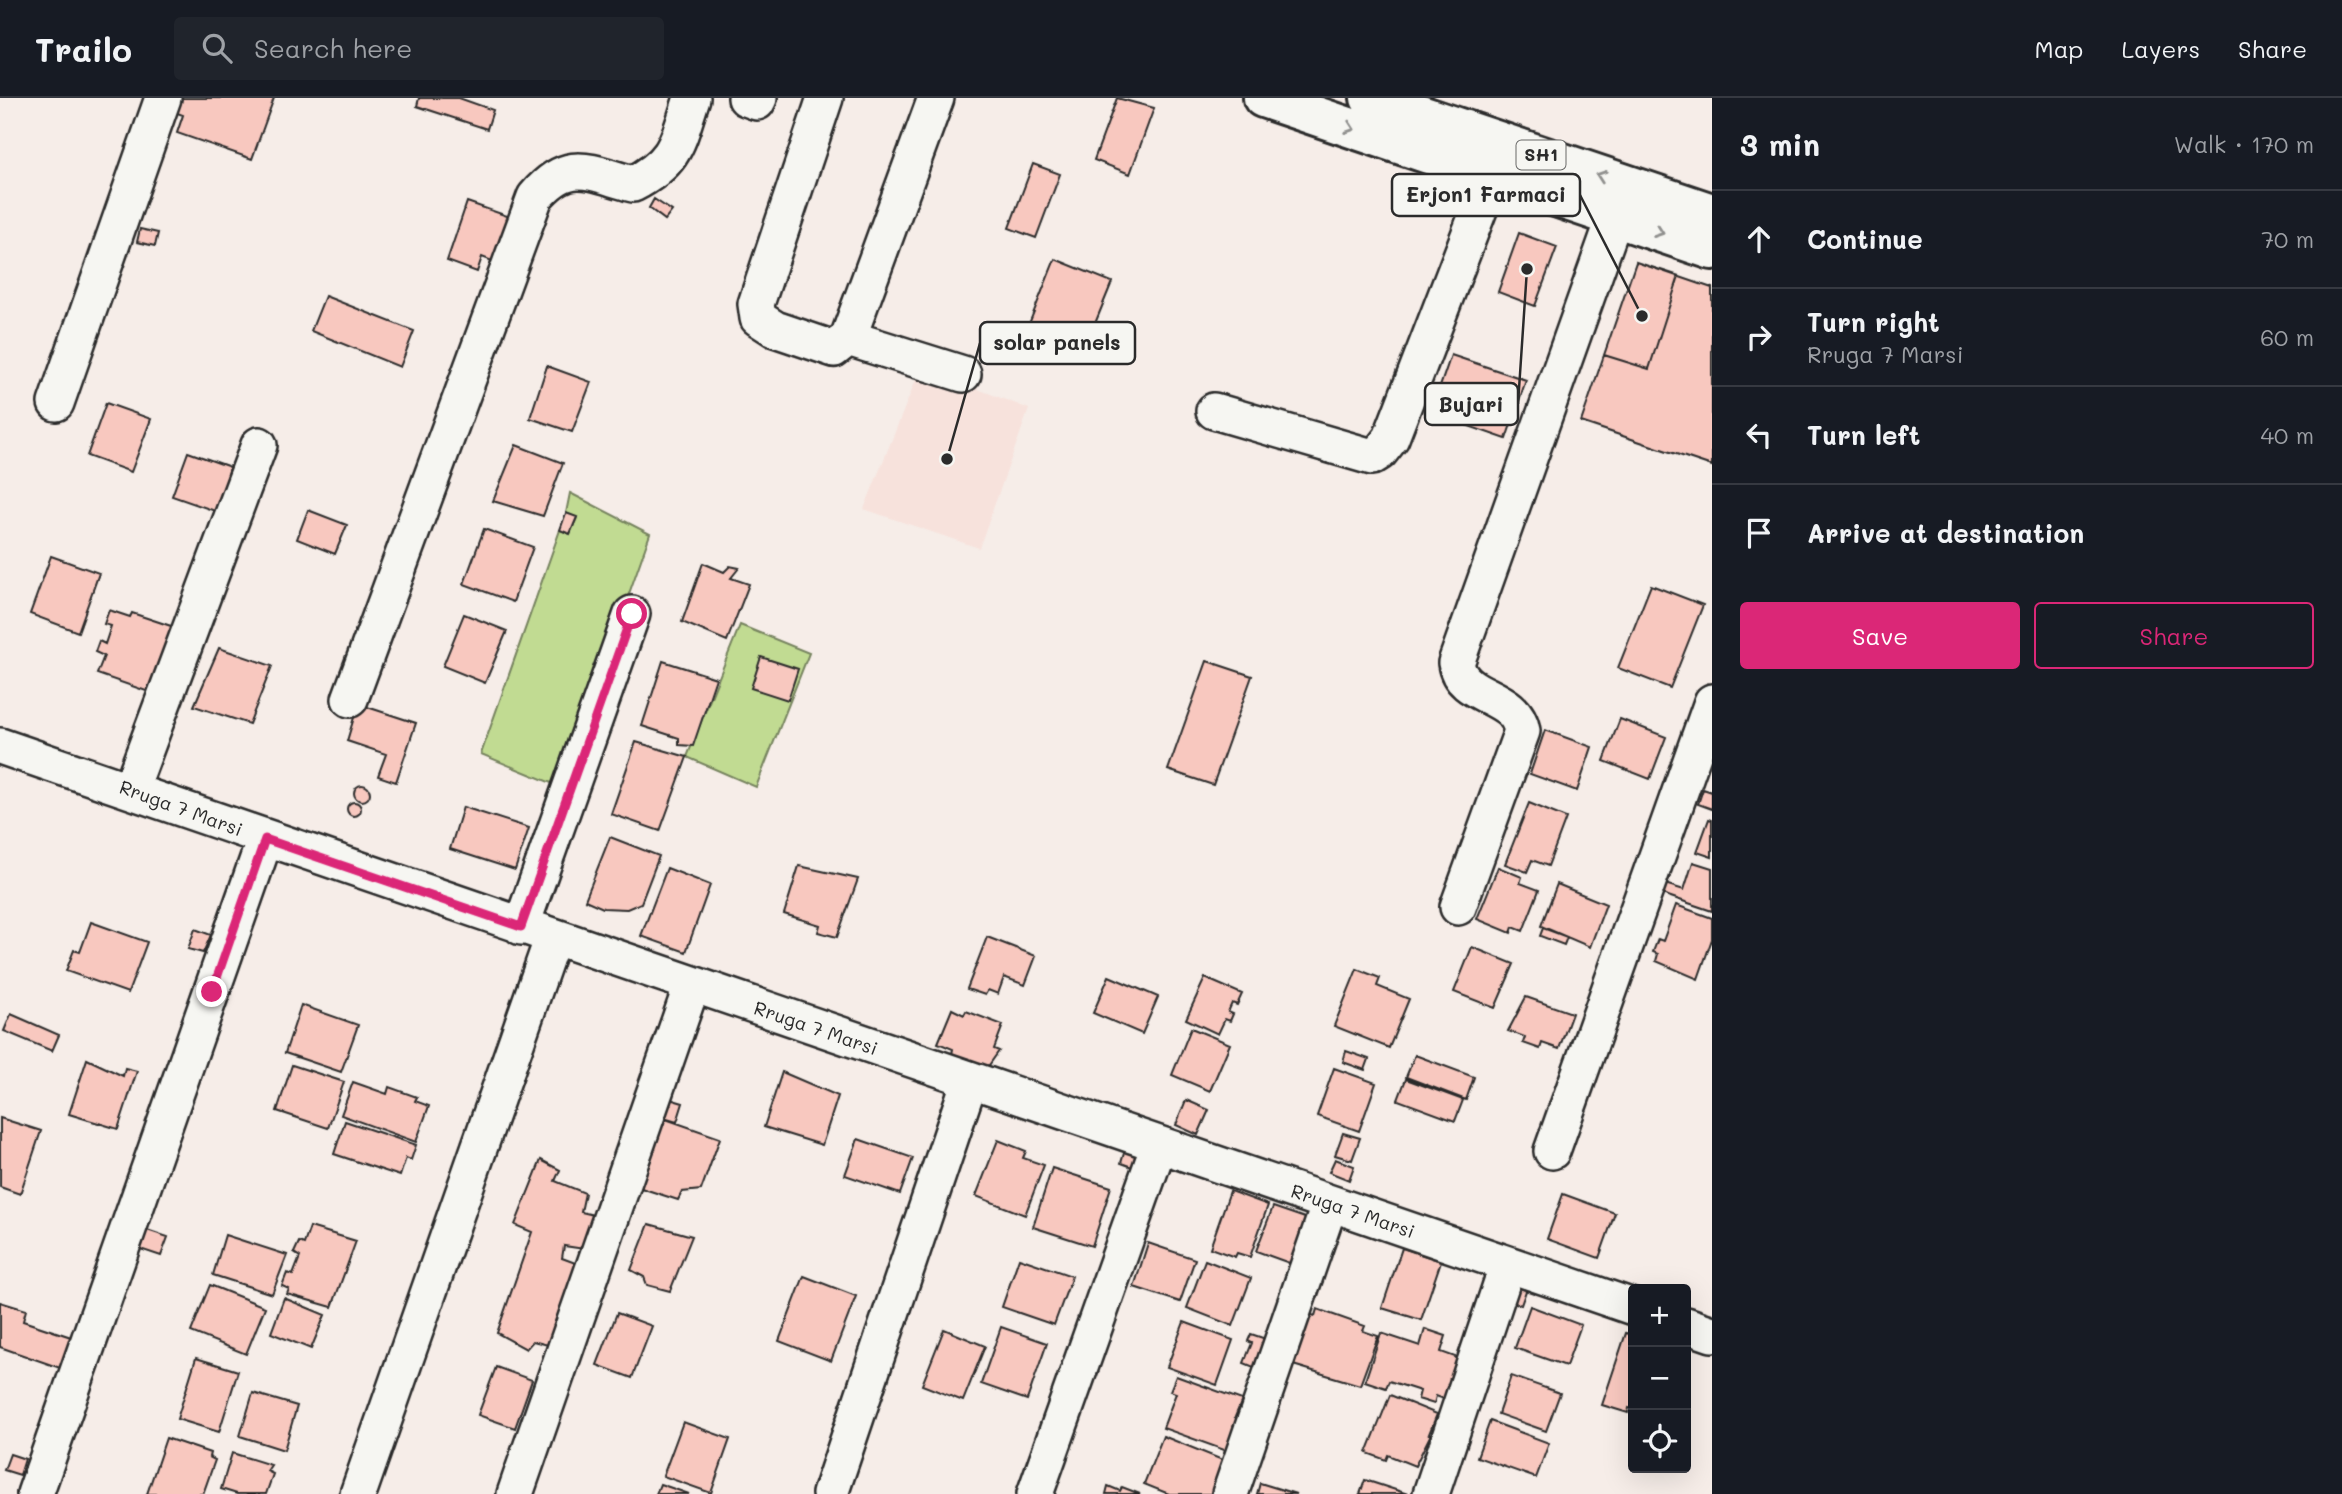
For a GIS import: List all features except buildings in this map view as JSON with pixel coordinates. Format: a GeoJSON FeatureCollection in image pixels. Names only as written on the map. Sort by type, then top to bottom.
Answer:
{"type":"FeatureCollection","features":[{"type":"Feature","properties":{"kind":"main road","name":"SH1"},"geometry":{"type":"LineString","coordinates":[[1263,98],[1712,250]]}},
{"type":"Feature","properties":{"kind":"main road","name":"SH1"},"geometry":{"type":"LineString","coordinates":[[1370,98],[1712,213]]}},
{"type":"Feature","properties":{"kind":"street"},"geometry":{"type":"LineString","coordinates":[[56,403],[163,98]]}},
{"type":"Feature","properties":{"kind":"street"},"geometry":{"type":"LineString","coordinates":[[350,699],[535,197],[549,181],[567,170],[586,171],[633,184],[654,173],[672,155],[692,98]]}},
{"type":"Feature","properties":{"kind":"street"},"geometry":{"type":"LineString","coordinates":[[746,98],[757,102],[759,98]]}},
{"type":"Feature","properties":{"kind":"street"},"geometry":{"type":"LineString","coordinates":[[825,98],[756,304],[758,318],[775,329],[834,349],[848,338],[936,98]]}},
{"type":"Feature","properties":{"kind":"street"},"geometry":{"type":"LineString","coordinates":[[1214,411],[1372,457],[1380,453],[1396,425],[1492,176]]}},
{"type":"Feature","properties":{"kind":"street"},"geometry":{"type":"LineString","coordinates":[[1458,907],[1522,731],[1520,719],[1512,708],[1467,684],[1457,674],[1456,663],[1615,217]]}},
{"type":"Feature","properties":{"kind":"street"},"geometry":{"type":"LineString","coordinates":[[848,338],[963,374]]}},
{"type":"Feature","properties":{"kind":"street"},"geometry":{"type":"LineString","coordinates":[[131,788],[259,445]]}},
{"type":"Feature","properties":{"kind":"street"},"geometry":{"type":"LineString","coordinates":[[358,1494],[537,932],[632,614]]}},
{"type":"Feature","properties":{"kind":"street"},"geometry":{"type":"LineString","coordinates":[[1552,1151],[1712,702]]}},
{"type":"Feature","properties":{"kind":"street","name":"Rruga 7 Marsi"},"geometry":{"type":"LineString","coordinates":[[0,746],[131,788],[265,839],[1628,1305]]}},
{"type":"Feature","properties":{"kind":"street"},"geometry":{"type":"LineString","coordinates":[[35,1494],[265,839]]}},
{"type":"Feature","properties":{"kind":"street"},"geometry":{"type":"LineString","coordinates":[[515,1494],[692,985]]}},
{"type":"Feature","properties":{"kind":"street"},"geometry":{"type":"LineString","coordinates":[[830,1494],[970,1080]]}},
{"type":"Feature","properties":{"kind":"street"},"geometry":{"type":"LineString","coordinates":[[1035,1494],[1159,1145]]}},
{"type":"Feature","properties":{"kind":"street"},"geometry":{"type":"LineString","coordinates":[[1230,1494],[1330,1203]]}},
{"type":"Feature","properties":{"kind":"street"},"geometry":{"type":"LineString","coordinates":[[1432,1494],[1508,1265]]}},
{"type":"Feature","properties":{"kind":"street"},"geometry":{"type":"LineString","coordinates":[[1691,1327],[1712,1334]]}},
{"type":"Feature","properties":{"kind":"shaded area"},"geometry":{"type":"Polygon","coordinates":[[[921,367],[1029,409],[979,548],[864,509],[921,367]]]}},
{"type":"Feature","properties":{"kind":"green space"},"geometry":{"type":"Polygon","coordinates":[[[570,493],[650,534],[561,787],[481,754],[560,530],[570,534],[577,518],[566,513],[570,493]]]}},
{"type":"Feature","properties":{"kind":"green space"},"geometry":{"type":"Polygon","coordinates":[[[740,625],[809,653],[756,787],[687,757],[740,625]]]}},
{"type":"Feature","properties":{"kind":"place","name":"Bujari"},"geometry":{"type":"Point","coordinates":[1527,269]}},
{"type":"Feature","properties":{"kind":"place","name":"Erjon1 Farmaci"},"geometry":{"type":"Point","coordinates":[1642,316]}},
{"type":"Feature","properties":{"kind":"place","name":"solar panels"},"geometry":{"type":"Point","coordinates":[947,459]}},
{"type":"Feature","properties":{"kind":"route"},"geometry":{"type":"LineString","coordinates":[[212,992],[265,839],[521,927],[632,614]]}}]}
